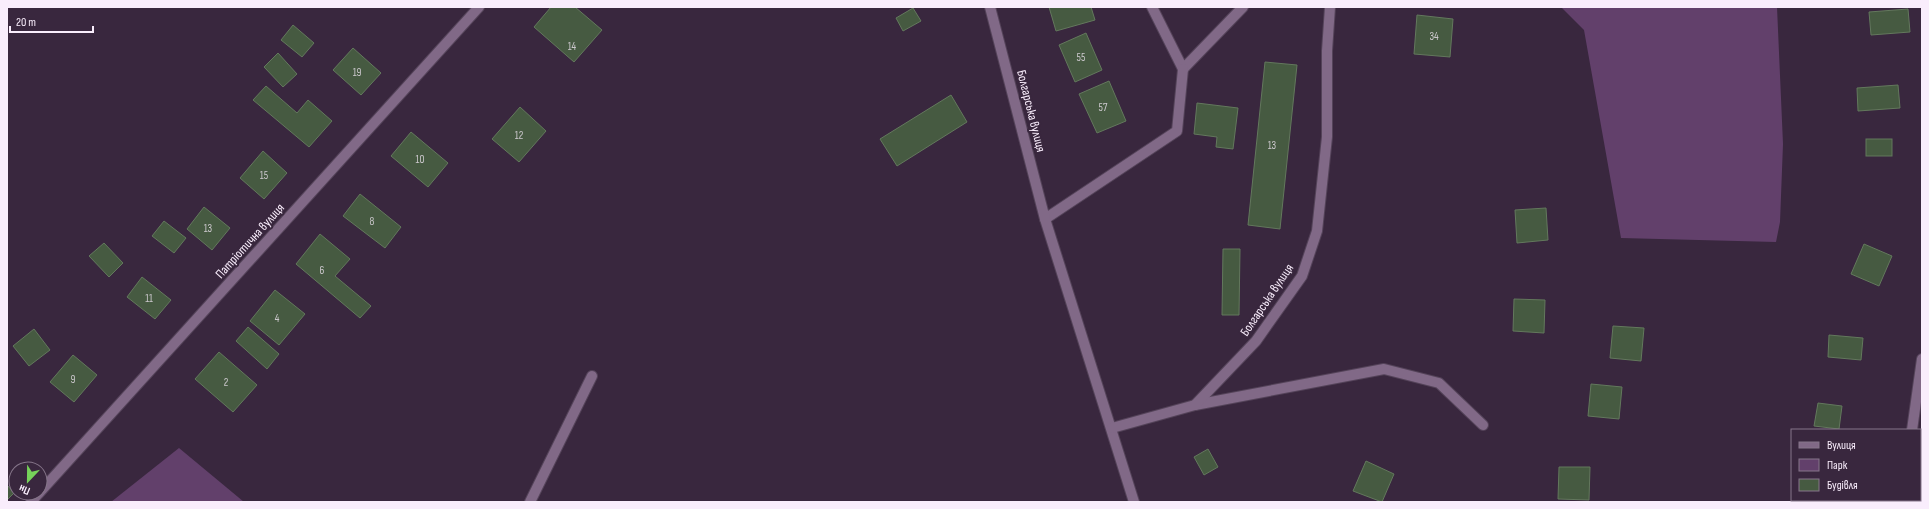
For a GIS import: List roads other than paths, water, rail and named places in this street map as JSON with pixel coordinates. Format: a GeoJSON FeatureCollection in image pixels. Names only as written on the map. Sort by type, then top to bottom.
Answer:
{"type":"FeatureCollection","features":[{"type":"Feature","properties":{"kind":"street","name":"Патріотична вулиця"},"geometry":{"type":"LineString","coordinates":[[48,484],[479,7]]}},
{"type":"Feature","properties":{"kind":"street","name":"Болгарська вулиця"},"geometry":{"type":"LineString","coordinates":[[990,7],[1045,219],[1112,428],[1134,502]]}},
{"type":"Feature","properties":{"kind":"street"},"geometry":{"type":"LineString","coordinates":[[1045,219],[1177,131],[1183,69],[1152,7]]}},
{"type":"Feature","properties":{"kind":"street"},"geometry":{"type":"LineString","coordinates":[[1183,69],[1243,7]]}},
{"type":"Feature","properties":{"kind":"street","name":"Болгарська вулиця"},"geometry":{"type":"LineString","coordinates":[[1196,405],[1256,341],[1302,276],[1317,231],[1327,137],[1327,51],[1330,7]]}},
{"type":"Feature","properties":{"kind":"street"},"geometry":{"type":"LineString","coordinates":[[1912,429],[1922,359]]}},
{"type":"Feature","properties":{"kind":"street"},"geometry":{"type":"LineString","coordinates":[[1112,428],[1196,405],[1384,369],[1439,383],[1483,425]]}},
{"type":"Feature","properties":{"kind":"street"},"geometry":{"type":"LineString","coordinates":[[530,502],[592,376]]}}]}
